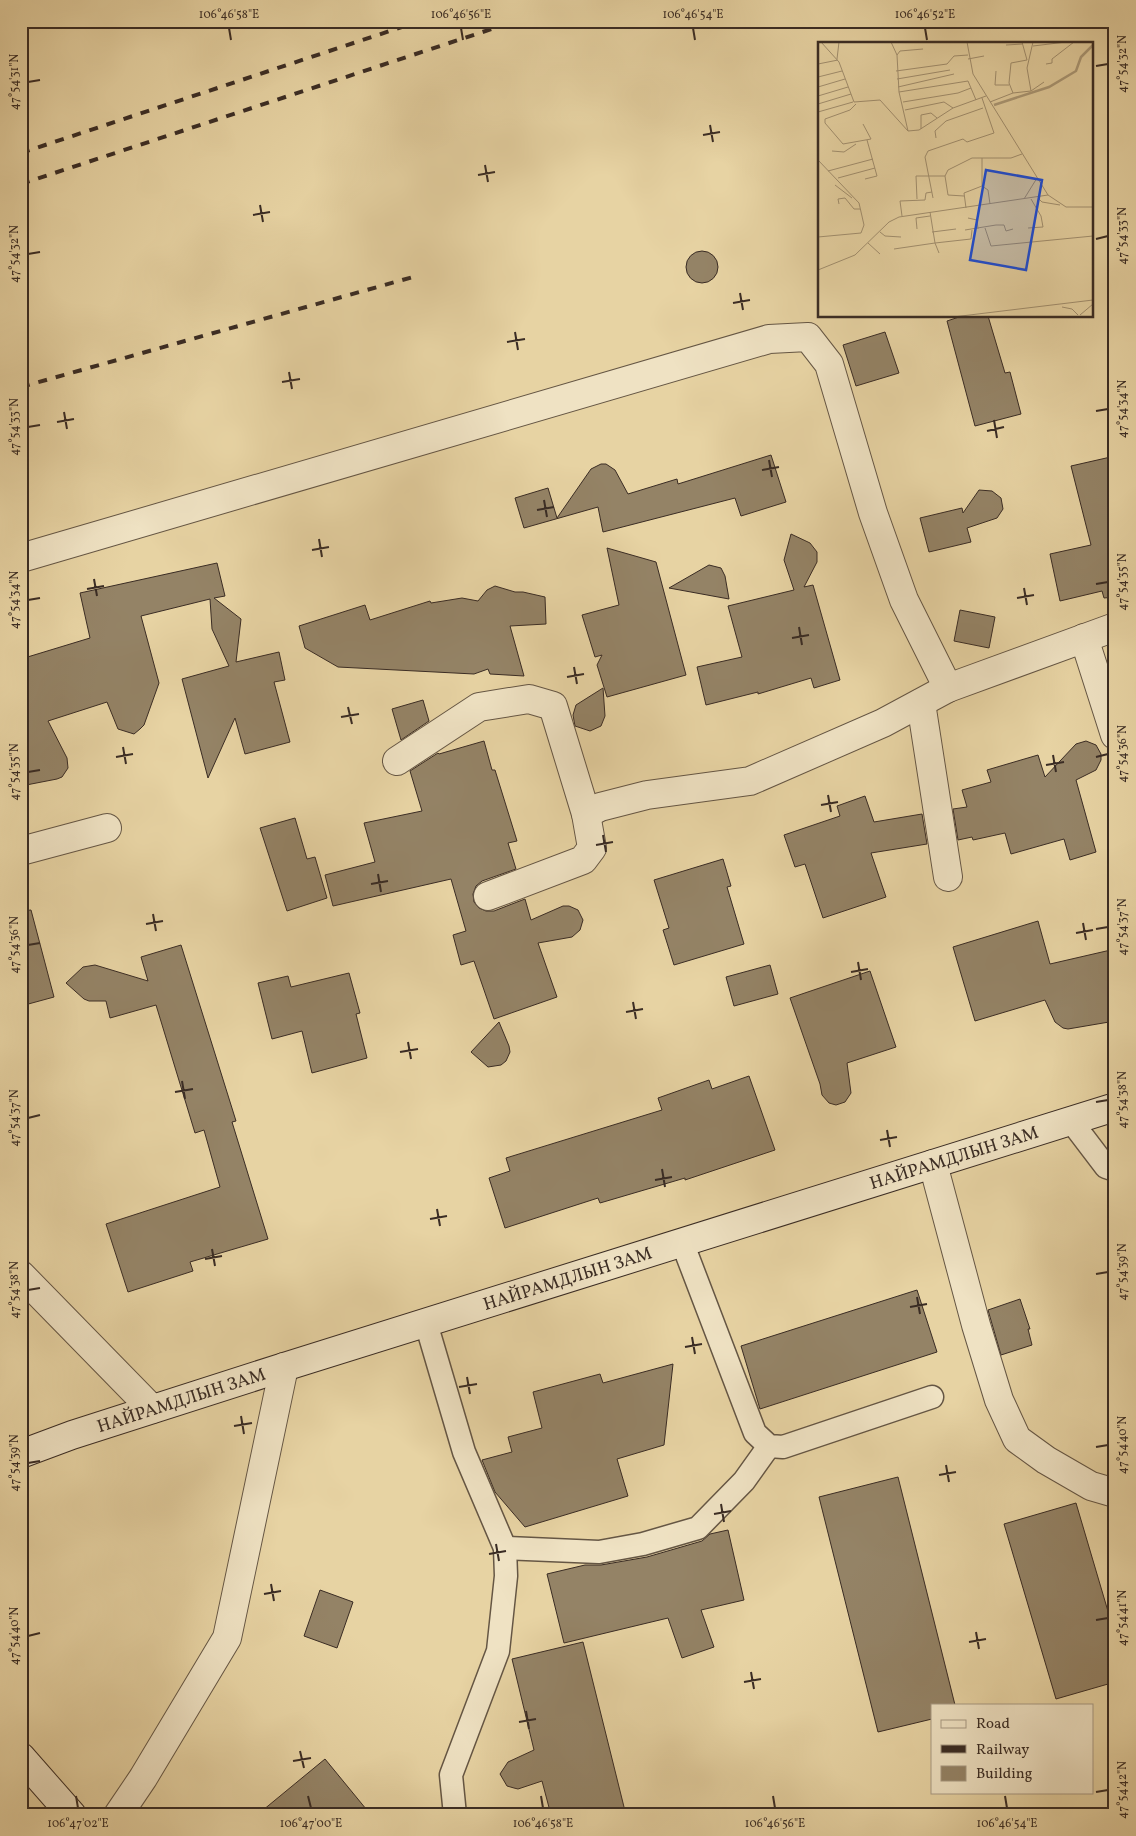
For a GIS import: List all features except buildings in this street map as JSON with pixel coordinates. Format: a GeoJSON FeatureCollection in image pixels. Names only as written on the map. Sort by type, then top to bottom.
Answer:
{"type":"FeatureCollection","features":[{"type":"Feature","properties":{"kind":"street"},"geometry":{"type":"LineString","coordinates":[[21,558],[769,340],[808,337],[829,364],[873,513],[904,600],[948,688]]}},
{"type":"Feature","properties":{"kind":"street"},"geometry":{"type":"LineString","coordinates":[[586,814],[600,807],[647,795],[750,781],[883,723],[948,688],[1115,627]]}},
{"type":"Feature","properties":{"kind":"street"},"geometry":{"type":"LineString","coordinates":[[1084,638],[1115,735]]}},
{"type":"Feature","properties":{"kind":"street"},"geometry":{"type":"LineString","coordinates":[[397,761],[479,708],[529,699],[553,706],[586,814],[592,848],[583,860],[488,896]]}},
{"type":"Feature","properties":{"kind":"street"},"geometry":{"type":"LineString","coordinates":[[921,703],[948,877]]}},
{"type":"Feature","properties":{"kind":"street"},"geometry":{"type":"LineString","coordinates":[[21,851],[107,828]]}},
{"type":"Feature","properties":{"kind":"street","name":"НАЙРАМДЛЫН ЗАМ"},"geometry":{"type":"LineString","coordinates":[[21,1454],[72,1435],[284,1367],[1115,1107]]}},
{"type":"Feature","properties":{"kind":"street"},"geometry":{"type":"LineString","coordinates":[[933,1164],[976,1325],[999,1400],[1016,1439],[1046,1460],[1091,1486],[1115,1493]]}},
{"type":"Feature","properties":{"kind":"street"},"geometry":{"type":"LineString","coordinates":[[21,1275],[152,1409]]}},
{"type":"Feature","properties":{"kind":"street"},"geometry":{"type":"LineString","coordinates":[[118,1815],[143,1778],[227,1638],[284,1367]]}},
{"type":"Feature","properties":{"kind":"street"},"geometry":{"type":"LineString","coordinates":[[21,1757],[72,1815]]}},
{"type":"Feature","properties":{"kind":"lane"},"geometry":{"type":"LineString","coordinates":[[1071,1121],[1106,1167],[1115,1170]]}},
{"type":"Feature","properties":{"kind":"lane"},"geometry":{"type":"LineString","coordinates":[[682,1242],[755,1433],[769,1446],[784,1447],[932,1397]]}},
{"type":"Feature","properties":{"kind":"lane"},"geometry":{"type":"LineString","coordinates":[[426,1324],[464,1452],[505,1548],[506,1576],[498,1651],[451,1775],[455,1815]]}},
{"type":"Feature","properties":{"kind":"lane"},"geometry":{"type":"LineString","coordinates":[[505,1548],[599,1552],[644,1544],[698,1528],[744,1481],[769,1446]]}},
{"type":"Feature","properties":{"kind":"railway"},"geometry":{"type":"LineString","coordinates":[[21,153],[420,21]]}},
{"type":"Feature","properties":{"kind":"railway"},"geometry":{"type":"LineString","coordinates":[[21,184],[516,21]]}},
{"type":"Feature","properties":{"kind":"railway"},"geometry":{"type":"LineString","coordinates":[[21,387],[413,277]]}}]}
